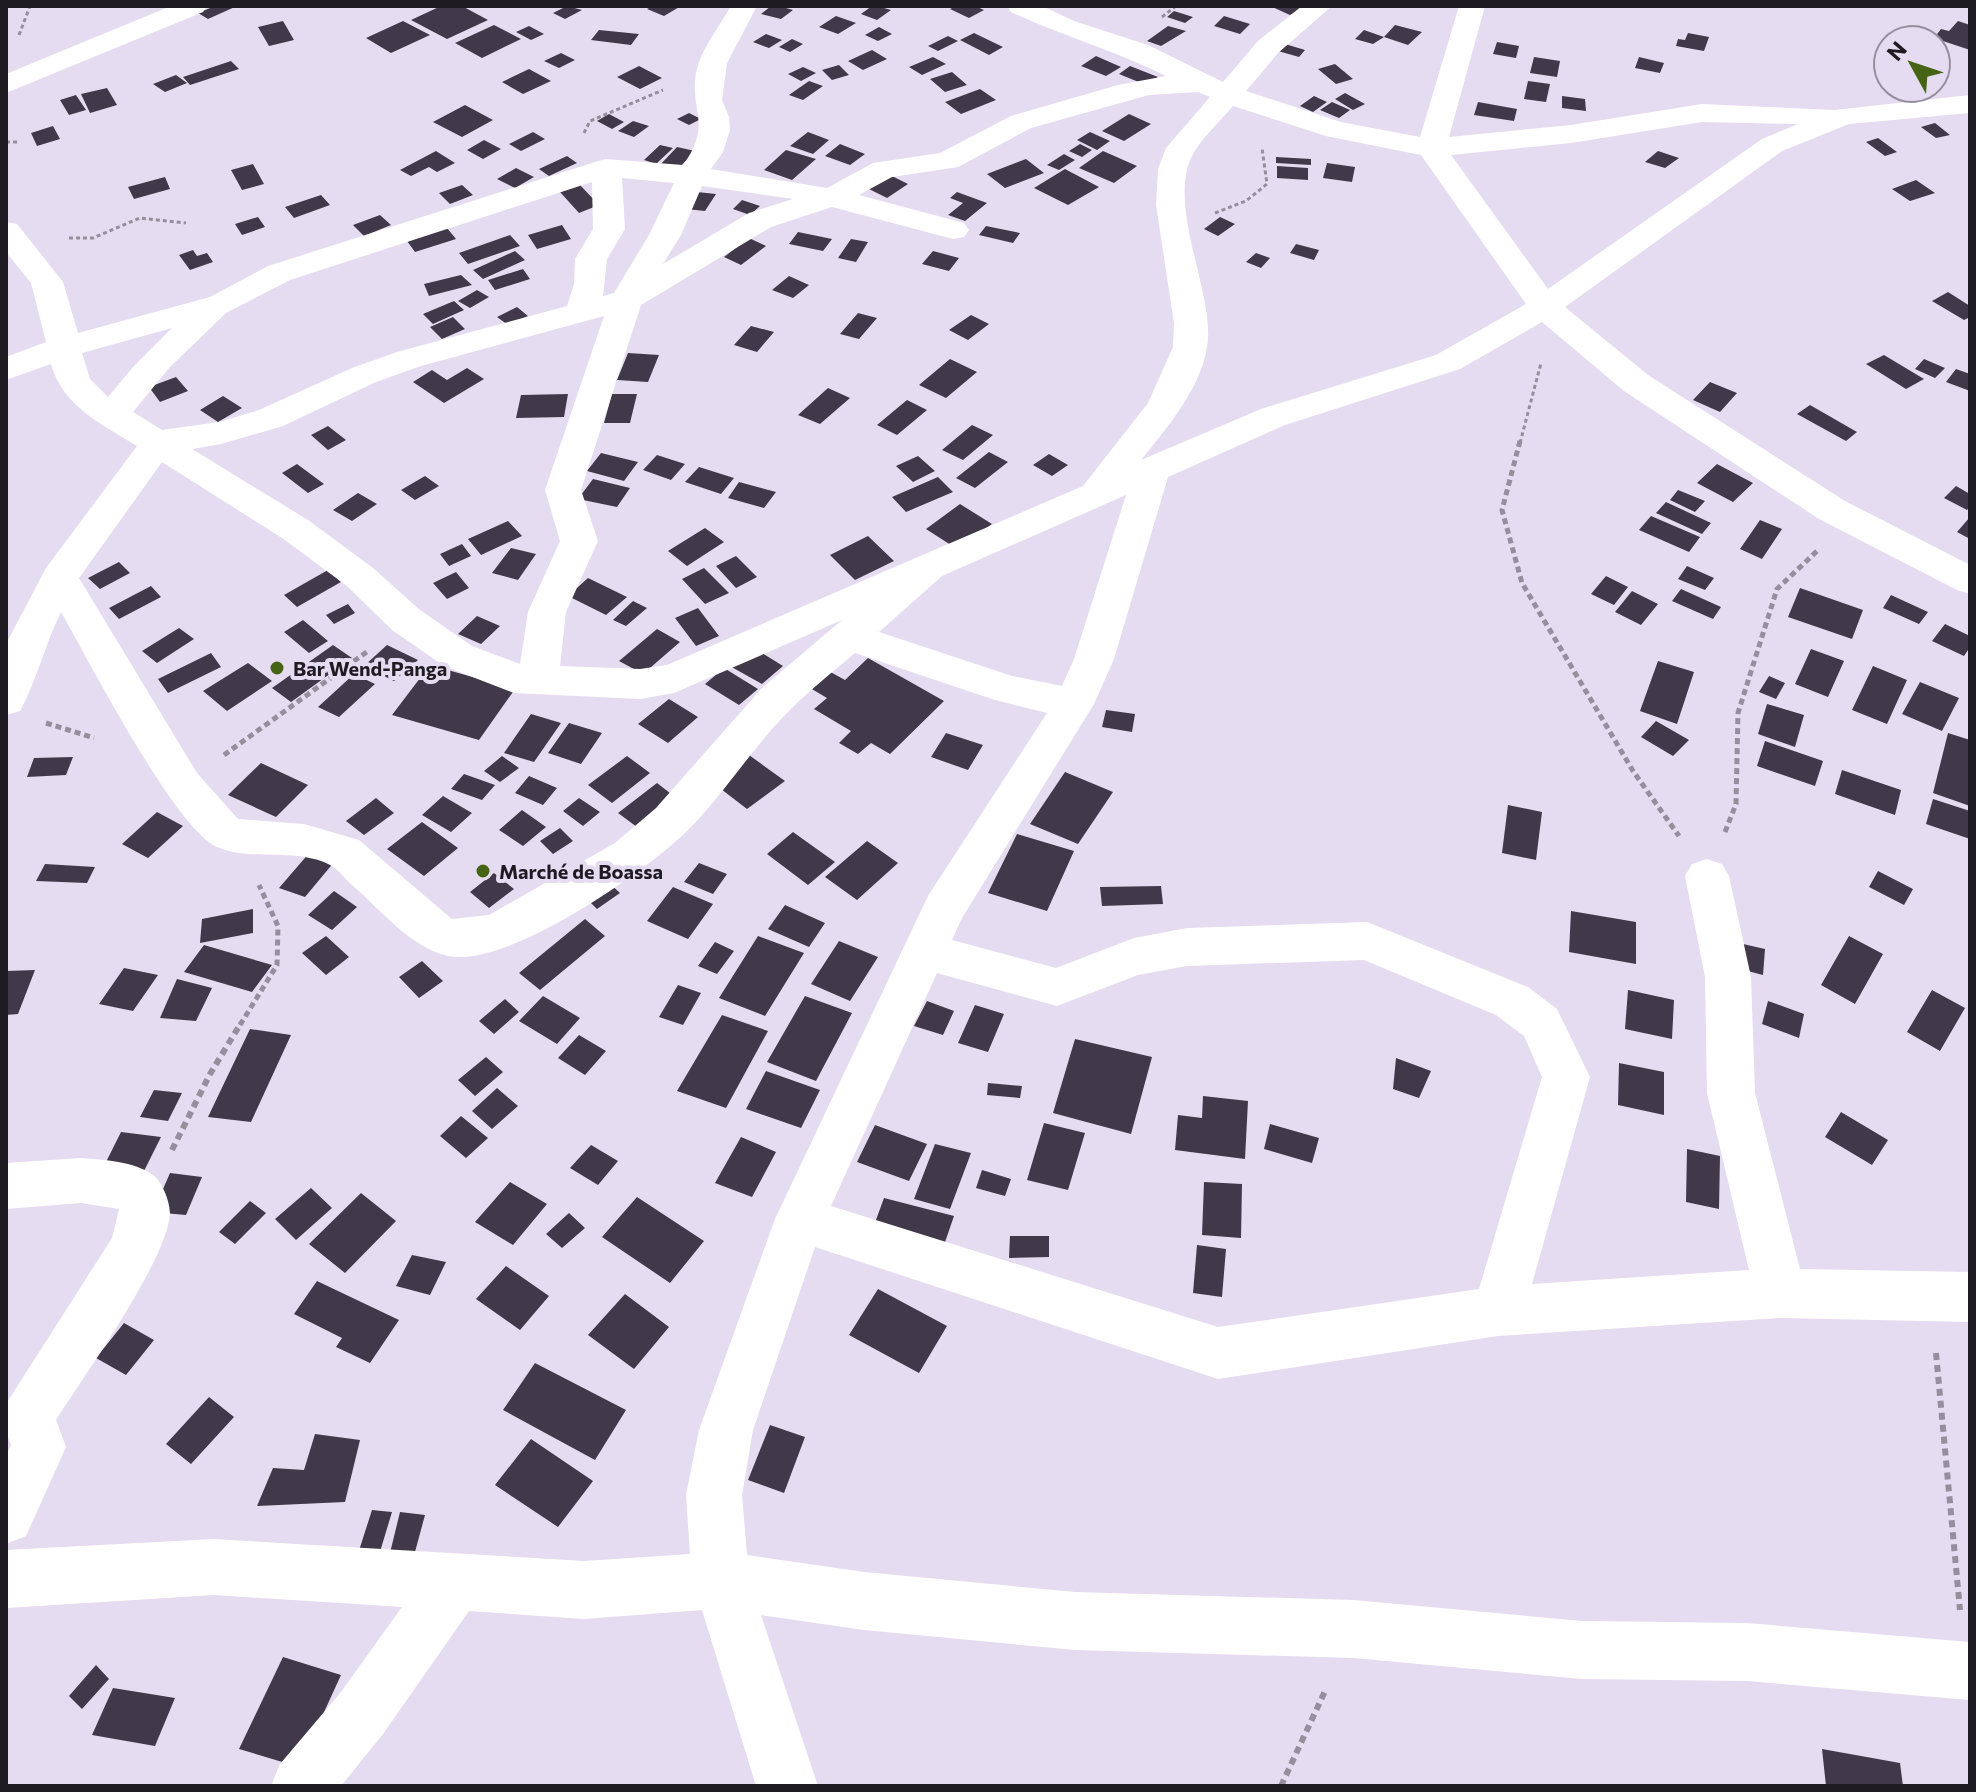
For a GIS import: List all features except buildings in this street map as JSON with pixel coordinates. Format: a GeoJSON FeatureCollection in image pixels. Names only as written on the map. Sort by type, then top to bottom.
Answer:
{"type":"FeatureCollection","features":[{"type":"Feature","properties":{"kind":"street"},"geometry":{"type":"LineString","coordinates":[[6,84],[194,6]]}},
{"type":"Feature","properties":{"kind":"street"},"geometry":{"type":"LineString","coordinates":[[538,679],[547,612],[579,541],[579,533],[563,499],[563,490],[626,300],[665,235],[693,173],[708,152],[715,130],[715,117],[708,100],[713,63],[744,6]]}},
{"type":"Feature","properties":{"kind":"street"},"geometry":{"type":"LineString","coordinates":[[1020,6],[1064,27],[1138,51],[1226,93],[1347,132],[1431,148],[1541,138],[1702,113],[1844,116],[1970,104]]}},
{"type":"Feature","properties":{"kind":"street"},"geometry":{"type":"LineString","coordinates":[[1095,494],[1161,412],[1190,346],[1191,328],[1175,230],[1172,163],[1183,144],[1268,47],[1319,6]]}},
{"type":"Feature","properties":{"kind":"street"},"geometry":{"type":"LineString","coordinates":[[1431,148],[1472,6]]}},
{"type":"Feature","properties":{"kind":"street"},"geometry":{"type":"LineString","coordinates":[[21,710],[25,645],[59,577],[159,442],[221,433],[271,418],[364,375],[409,359],[626,300],[760,220],[832,197],[884,169],[961,156],[1021,122],[1149,86],[1226,93]]}},
{"type":"Feature","properties":{"kind":"street"},"geometry":{"type":"LineString","coordinates":[[9,235],[47,282],[68,367],[74,382],[91,402],[295,529],[360,577],[406,620],[458,656],[514,678],[640,684],[674,678],[1273,417],[1448,362],[1553,314],[1772,145],[1844,116]]}},
{"type":"Feature","properties":{"kind":"street"},"geometry":{"type":"LineString","coordinates":[[1431,148],[1553,314],[1636,383],[1850,520],[1970,581]]}},
{"type":"Feature","properties":{"kind":"street"},"geometry":{"type":"LineString","coordinates":[[582,312],[590,284],[591,259],[609,229],[606,168]]}},
{"type":"Feature","properties":{"kind":"street"},"geometry":{"type":"LineString","coordinates":[[113,415],[143,373],[172,343],[222,304],[279,273],[606,168],[693,173],[832,197],[896,211],[953,230]]}},
{"type":"Feature","properties":{"kind":"street"},"geometry":{"type":"LineString","coordinates":[[6,369],[65,347],[222,304]]}},
{"type":"Feature","properties":{"kind":"street"},"geometry":{"type":"LineString","coordinates":[[787,1786],[721,1580],[714,1495],[726,1430],[800,1219],[944,909],[1074,704],[1094,659],[1152,470]]}},
{"type":"Feature","properties":{"kind":"street"},"geometry":{"type":"LineString","coordinates":[[59,577],[182,784],[217,827],[231,835],[326,845],[354,859],[435,932],[451,938],[496,933],[594,878],[654,836],[776,699],[929,567]]}},
{"type":"Feature","properties":{"kind":"street"},"geometry":{"type":"LineString","coordinates":[[848,636],[1009,690],[1074,704]]}},
{"type":"Feature","properties":{"kind":"street"},"geometry":{"type":"LineString","coordinates":[[1707,876],[1728,977],[1731,1093],[1780,1293]]}},
{"type":"Feature","properties":{"kind":"street"},"geometry":{"type":"LineString","coordinates":[[924,951],[1057,987],[1134,957],[1187,947],[1367,941],[1512,1001],[1541,1023],[1566,1077],[1498,1311]]}},
{"type":"Feature","properties":{"kind":"street"},"geometry":{"type":"LineString","coordinates":[[6,1186],[50,1181],[112,1183],[131,1186],[145,1203],[140,1233],[130,1255],[28,1416],[39,1447],[6,1516]]}},
{"type":"Feature","properties":{"kind":"street"},"geometry":{"type":"LineString","coordinates":[[800,1219],[1218,1353],[1498,1311],[1780,1293],[1950,1297]]}},
{"type":"Feature","properties":{"kind":"street"},"geometry":{"type":"LineString","coordinates":[[6,1579],[214,1567],[584,1590],[721,1580],[864,1601],[1075,1621],[1353,1629],[1582,1650],[1747,1652],[1968,1670]]}},
{"type":"Feature","properties":{"kind":"street"},"geometry":{"type":"LineString","coordinates":[[302,1786],[362,1713],[456,1581]]}},
{"type":"Feature","properties":{"kind":"street"},"geometry":{"type":"LineString","coordinates":[[345,1786],[362,1713]]}},
{"type":"Feature","properties":{"kind":"path"},"geometry":{"type":"LineString","coordinates":[[29,10],[33,6]]}},
{"type":"Feature","properties":{"kind":"path"},"geometry":{"type":"LineString","coordinates":[[606,168],[582,131],[590,121],[680,83],[713,63]]}},
{"type":"Feature","properties":{"kind":"path"},"geometry":{"type":"LineString","coordinates":[[1175,230],[1246,201],[1267,184],[1226,93]]}},
{"type":"Feature","properties":{"kind":"path"},"geometry":{"type":"LineString","coordinates":[[6,142],[18,142]]}},
{"type":"Feature","properties":{"kind":"path"},"geometry":{"type":"LineString","coordinates":[[9,235],[93,238],[140,218],[186,223]]}},
{"type":"Feature","properties":{"kind":"path"},"geometry":{"type":"LineString","coordinates":[[1553,314],[1502,510],[1522,583],[1633,771],[1707,876]]}},
{"type":"Feature","properties":{"kind":"path"},"geometry":{"type":"LineString","coordinates":[[1707,876],[1736,804],[1738,713],[1777,589],[1850,520]]}},
{"type":"Feature","properties":{"kind":"path"},"geometry":{"type":"LineString","coordinates":[[21,710],[94,738],[182,784],[349,667],[406,620]]}},
{"type":"Feature","properties":{"kind":"path"},"geometry":{"type":"LineString","coordinates":[[145,1203],[210,1074],[277,965],[278,926]]}},
{"type":"Feature","properties":{"kind":"path"},"geometry":{"type":"LineString","coordinates":[[1950,1297],[1968,1670]]}},
{"type":"Feature","properties":{"kind":"path"},"geometry":{"type":"LineString","coordinates":[[1281,1786],[1353,1629]]}},
{"type":"Feature","properties":{"kind":"place","name":"Bar Wend-Panga"},"geometry":{"type":"Point","coordinates":[277,668]}},
{"type":"Feature","properties":{"kind":"place","name":"Marché de Boassa"},"geometry":{"type":"Point","coordinates":[483,871]}}]}
